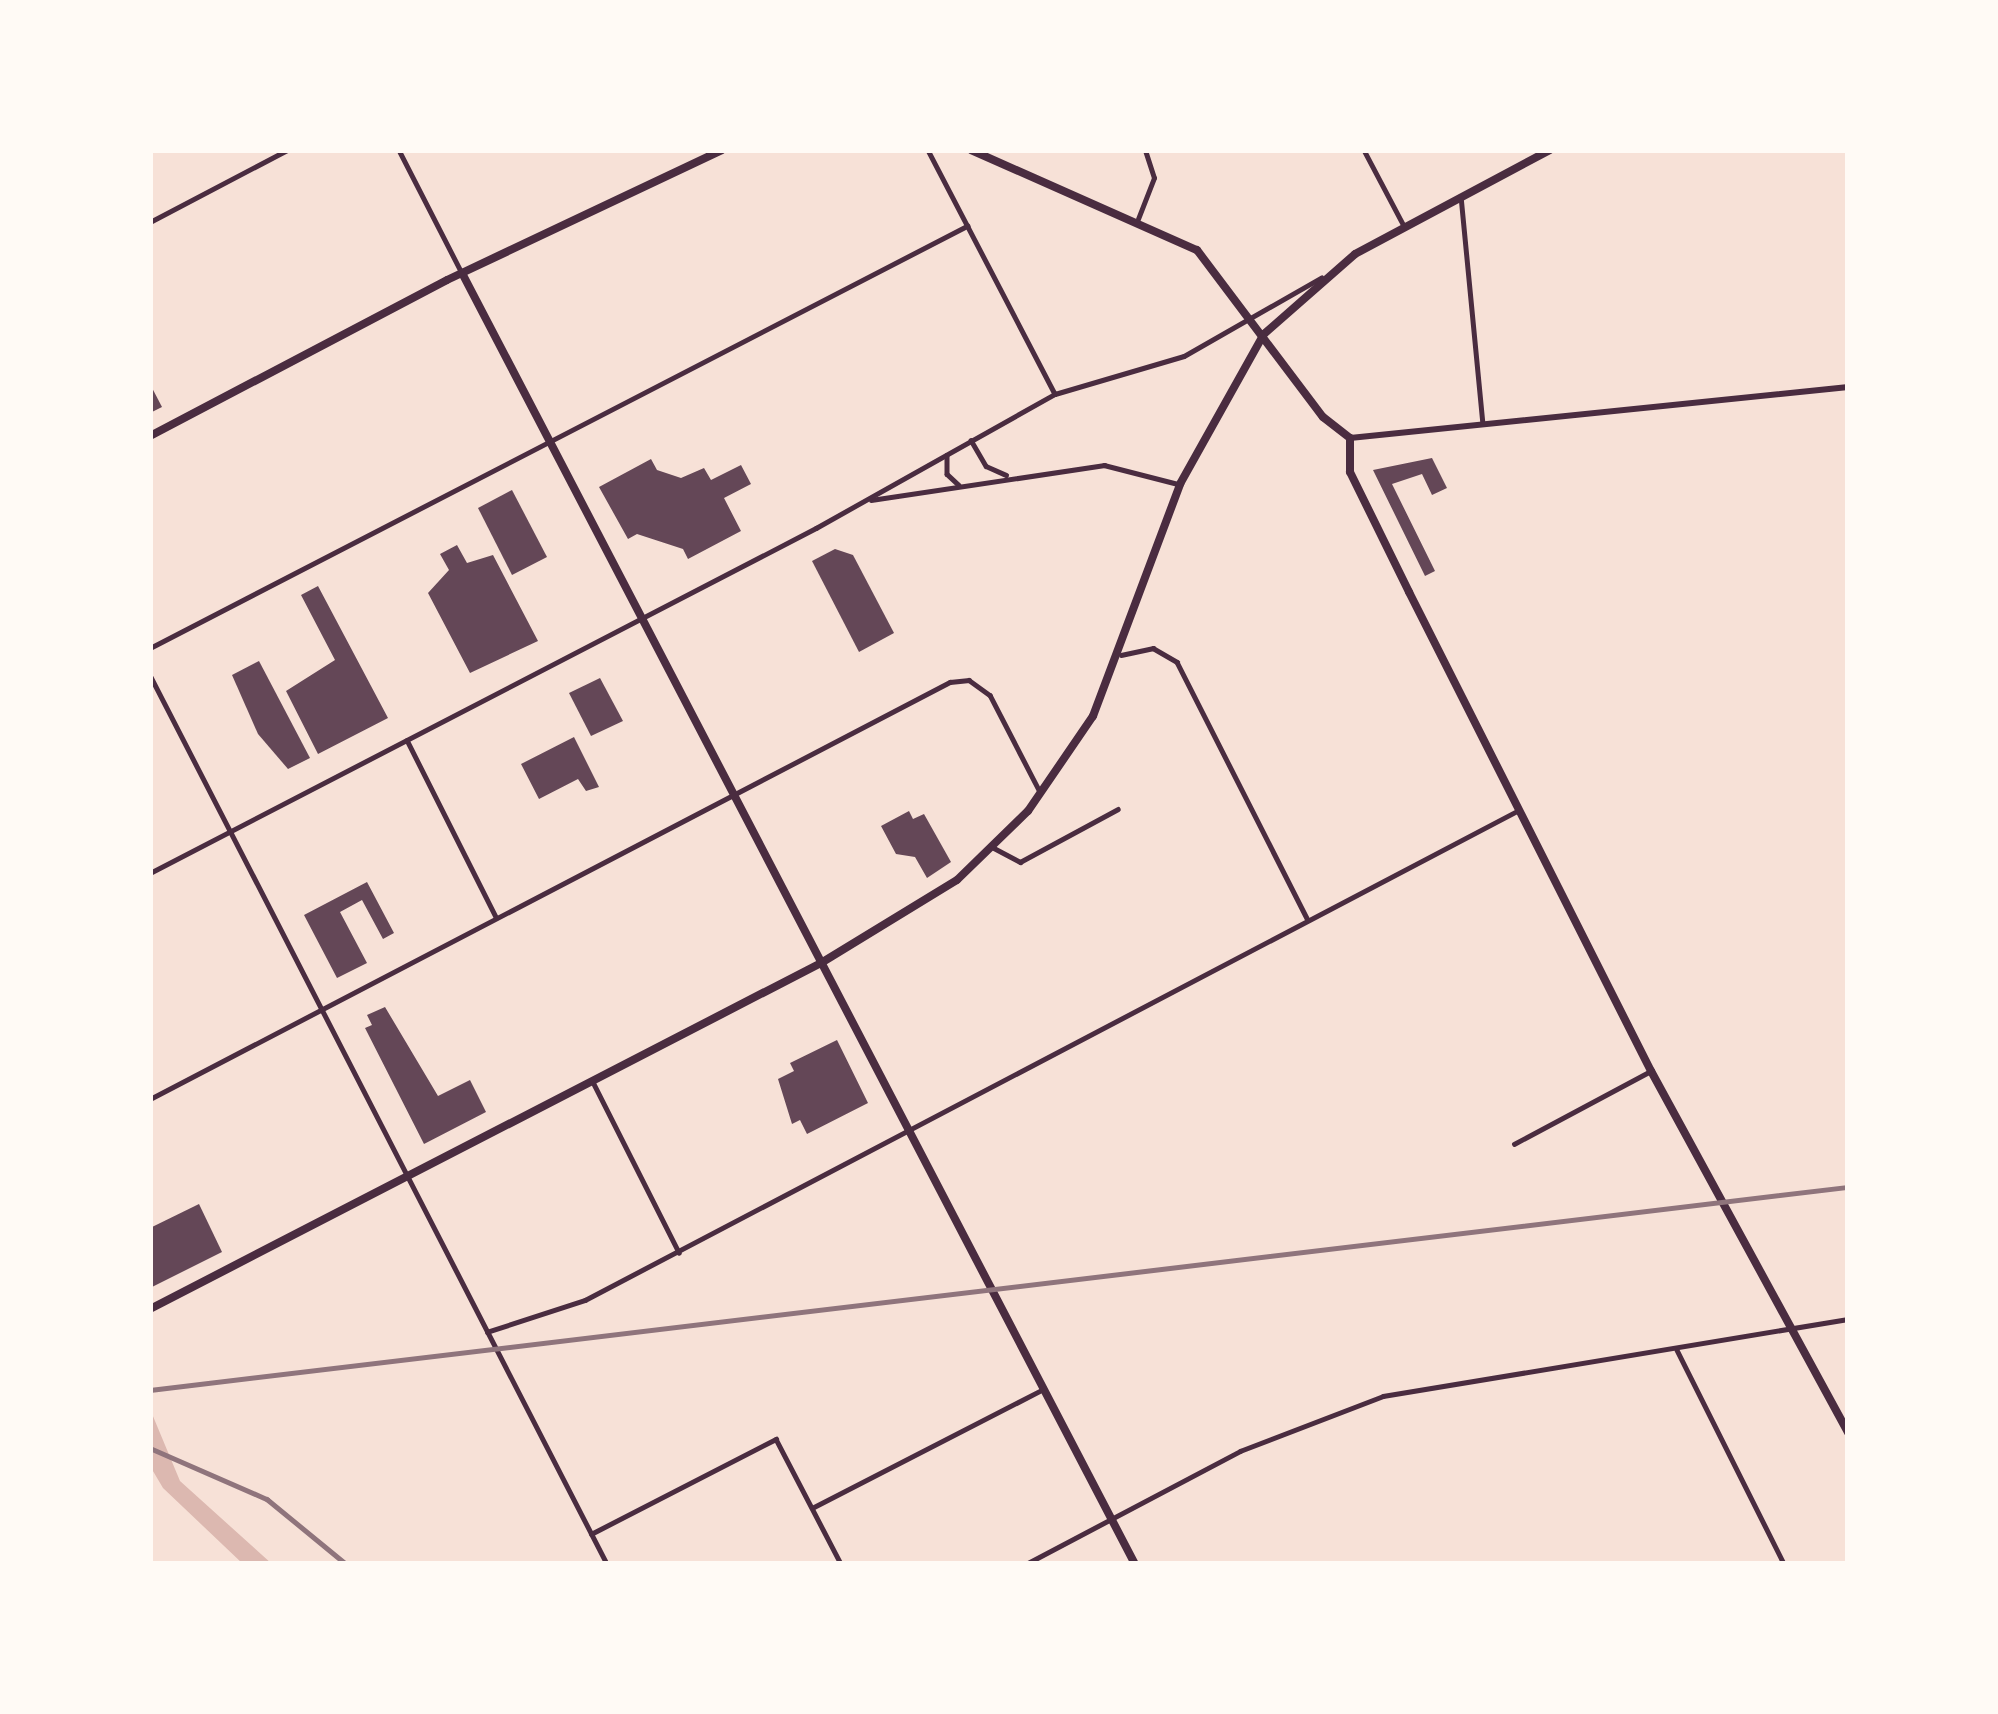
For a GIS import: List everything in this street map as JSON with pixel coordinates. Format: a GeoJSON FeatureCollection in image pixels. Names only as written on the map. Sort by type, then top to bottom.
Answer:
{"type":"FeatureCollection","features":[{"type":"Feature","properties":{"kind":"main road"},"geometry":{"type":"LineString","coordinates":[[150,436],[462,273],[722,150]]}},
{"type":"Feature","properties":{"kind":"main road"},"geometry":{"type":"LineString","coordinates":[[971,150],[1138,219],[1197,250],[1323,416],[1350,438],[1353,479],[1652,1072],[1848,1433]]}},
{"type":"Feature","properties":{"kind":"main road"},"geometry":{"type":"LineString","coordinates":[[150,1309],[821,963],[926,903],[994,848],[1042,795],[1121,655],[1180,484],[1264,334],[1321,278],[1386,236],[1550,150]]}},
{"type":"Feature","properties":{"kind":"main road"},"geometry":{"type":"LineString","coordinates":[[462,273],[1135,1564]]}},
{"type":"Feature","properties":{"kind":"street"},"geometry":{"type":"LineString","coordinates":[[150,222],[287,150]]}},
{"type":"Feature","properties":{"kind":"street"},"geometry":{"type":"LineString","coordinates":[[399,150],[462,273]]}},
{"type":"Feature","properties":{"kind":"street"},"geometry":{"type":"LineString","coordinates":[[928,150],[1055,394]]}},
{"type":"Feature","properties":{"kind":"street"},"geometry":{"type":"LineString","coordinates":[[1138,219],[1154,178],[1145,150]]}},
{"type":"Feature","properties":{"kind":"street"},"geometry":{"type":"LineString","coordinates":[[1364,150],[1404,226]]}},
{"type":"Feature","properties":{"kind":"street"},"geometry":{"type":"LineString","coordinates":[[1461,196],[1483,424]]}},
{"type":"Feature","properties":{"kind":"street"},"geometry":{"type":"LineString","coordinates":[[150,648],[967,226]]}},
{"type":"Feature","properties":{"kind":"street"},"geometry":{"type":"LineString","coordinates":[[150,873],[866,501],[1055,394],[1174,360],[1321,278]]}},
{"type":"Feature","properties":{"kind":"street"},"geometry":{"type":"LineString","coordinates":[[1350,438],[1848,387]]}},
{"type":"Feature","properties":{"kind":"street"},"geometry":{"type":"LineString","coordinates":[[971,440],[986,466],[1012,474]]}},
{"type":"Feature","properties":{"kind":"street"},"geometry":{"type":"LineString","coordinates":[[948,452],[947,474],[964,485]]}},
{"type":"Feature","properties":{"kind":"street"},"geometry":{"type":"LineString","coordinates":[[866,501],[1012,474],[1114,465],[1180,484]]}},
{"type":"Feature","properties":{"kind":"street"},"geometry":{"type":"LineString","coordinates":[[1121,655],[1154,648],[1177,662],[1308,921]]}},
{"type":"Feature","properties":{"kind":"street"},"geometry":{"type":"LineString","coordinates":[[150,675],[607,1564]]}},
{"type":"Feature","properties":{"kind":"street"},"geometry":{"type":"LineString","coordinates":[[150,1099],[961,680],[990,695],[1042,795]]}},
{"type":"Feature","properties":{"kind":"street"},"geometry":{"type":"LineString","coordinates":[[407,740],[496,917]]}},
{"type":"Feature","properties":{"kind":"street"},"geometry":{"type":"LineString","coordinates":[[994,848],[1020,862],[1118,809]]}},
{"type":"Feature","properties":{"kind":"street"},"geometry":{"type":"LineString","coordinates":[[487,1332],[585,1300],[1519,810]]}},
{"type":"Feature","properties":{"kind":"street"},"geometry":{"type":"LineString","coordinates":[[1514,1144],[1652,1072]]}},
{"type":"Feature","properties":{"kind":"street"},"geometry":{"type":"LineString","coordinates":[[593,1082],[679,1252]]}},
{"type":"Feature","properties":{"kind":"street"},"geometry":{"type":"LineString","coordinates":[[1026,1564],[1256,1444],[1383,1396],[1474,1375],[1678,1350],[1848,1319]]}},
{"type":"Feature","properties":{"kind":"street"},"geometry":{"type":"LineString","coordinates":[[1678,1350],[1784,1564]]}},
{"type":"Feature","properties":{"kind":"street"},"geometry":{"type":"LineString","coordinates":[[812,1508],[1042,1390]]}},
{"type":"Feature","properties":{"kind":"street"},"geometry":{"type":"LineString","coordinates":[[591,1534],[776,1439],[841,1564]]}},
{"type":"Feature","properties":{"kind":"shaded area"},"geometry":{"type":"Polygon","coordinates":[[[150,1409],[180,1481],[272,1564],[243,1564],[163,1488],[150,1466],[150,1409]]]}},
{"type":"Feature","properties":{"kind":"building"},"geometry":{"type":"Polygon","coordinates":[[[150,384],[162,407],[150,413],[150,384]]]}},
{"type":"Feature","properties":{"kind":"building"},"geometry":{"type":"Polygon","coordinates":[[[1432,458],[1447,488],[1432,495],[1422,474],[1392,484],[1435,571],[1425,576],[1373,470],[1432,458]]]}},
{"type":"Feature","properties":{"kind":"building"},"geometry":{"type":"Polygon","coordinates":[[[651,459],[657,470],[681,478],[704,468],[711,480],[741,465],[751,484],[724,498],[741,531],[688,559],[683,549],[637,534],[628,539],[599,487],[651,459]]]}},
{"type":"Feature","properties":{"kind":"building"},"geometry":{"type":"Polygon","coordinates":[[[512,490],[547,557],[512,575],[478,508],[512,490]]]}},
{"type":"Feature","properties":{"kind":"building"},"geometry":{"type":"Polygon","coordinates":[[[457,545],[467,563],[493,555],[538,641],[470,673],[428,593],[449,570],[440,554],[457,545]]]}},
{"type":"Feature","properties":{"kind":"building"},"geometry":{"type":"Polygon","coordinates":[[[835,549],[853,555],[894,633],[859,652],[812,561],[835,549]]]}},
{"type":"Feature","properties":{"kind":"building"},"geometry":{"type":"Polygon","coordinates":[[[318,586],[388,718],[318,754],[286,691],[335,660],[301,595],[318,586]]]}},
{"type":"Feature","properties":{"kind":"building"},"geometry":{"type":"Polygon","coordinates":[[[259,661],[310,758],[288,769],[258,734],[232,675],[259,661]]]}},
{"type":"Feature","properties":{"kind":"building"},"geometry":{"type":"Polygon","coordinates":[[[600,678],[623,721],[591,736],[569,693],[600,678]]]}},
{"type":"Feature","properties":{"kind":"building"},"geometry":{"type":"Polygon","coordinates":[[[574,737],[599,787],[586,791],[578,779],[539,799],[521,764],[574,737]]]}},
{"type":"Feature","properties":{"kind":"building"},"geometry":{"type":"Polygon","coordinates":[[[909,811],[913,819],[924,814],[951,862],[927,878],[915,857],[896,854],[881,826],[909,811]]]}},
{"type":"Feature","properties":{"kind":"building"},"geometry":{"type":"Polygon","coordinates":[[[367,882],[394,933],[383,939],[362,900],[340,912],[367,963],[337,978],[304,915],[367,882]]]}},
{"type":"Feature","properties":{"kind":"building"},"geometry":{"type":"Polygon","coordinates":[[[385,1007],[438,1096],[470,1080],[486,1112],[424,1144],[365,1028],[372,1025],[367,1015],[385,1007]]]}},
{"type":"Feature","properties":{"kind":"building"},"geometry":{"type":"Polygon","coordinates":[[[837,1040],[868,1103],[807,1134],[800,1120],[792,1124],[778,1079],[794,1071],[790,1063],[837,1040]]]}},
{"type":"Feature","properties":{"kind":"building"},"geometry":{"type":"Polygon","coordinates":[[[199,1204],[222,1252],[150,1288],[150,1228],[199,1204]]]}},
{"type":"Feature","properties":{"kind":"railway"},"geometry":{"type":"LineString","coordinates":[[150,1390],[1848,1187]]}},
{"type":"Feature","properties":{"kind":"railway"},"geometry":{"type":"LineString","coordinates":[[150,1448],[267,1499],[346,1564]]}}]}
